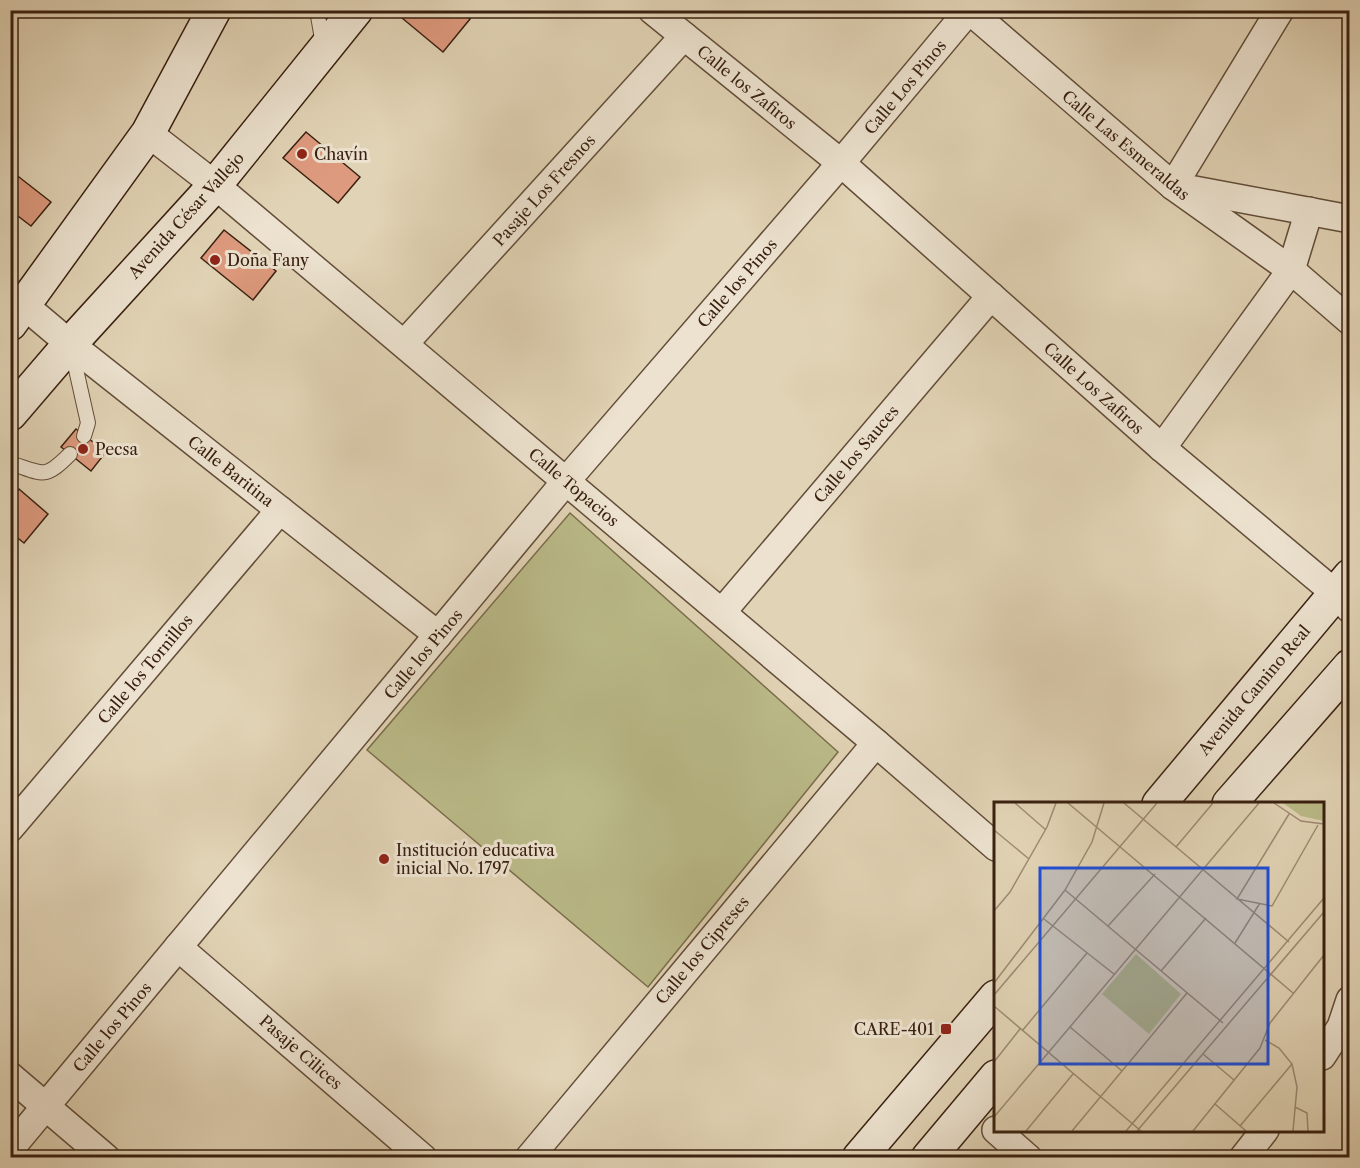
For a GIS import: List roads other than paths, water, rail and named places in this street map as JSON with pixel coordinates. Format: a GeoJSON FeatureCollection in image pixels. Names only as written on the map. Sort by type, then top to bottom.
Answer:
{"type":"FeatureCollection","features":[{"type":"Feature","properties":{"kind":"main road"},"geometry":{"type":"LineString","coordinates":[[18,315],[148,133],[214,10]]}},
{"type":"Feature","properties":{"kind":"main road","name":"Avenida César Vallejo"},"geometry":{"type":"LineString","coordinates":[[10,414],[70,344],[215,185],[356,10]]}},
{"type":"Feature","properties":{"kind":"main road","name":"Avenida Camino Real"},"geometry":{"type":"LineString","coordinates":[[1161,802],[1345,593]]}},
{"type":"Feature","properties":{"kind":"main road"},"geometry":{"type":"LineString","coordinates":[[1232,802],[1350,666]]}},
{"type":"Feature","properties":{"kind":"main road"},"geometry":{"type":"LineString","coordinates":[[859,1158],[994,1000]]}},
{"type":"Feature","properties":{"kind":"main road"},"geometry":{"type":"LineString","coordinates":[[928,1158],[994,1079]]}},
{"type":"Feature","properties":{"kind":"street","name":"Calle los Zafiros"},"geometry":{"type":"LineString","coordinates":[[652,10],[841,163]]}},
{"type":"Feature","properties":{"kind":"street"},"geometry":{"type":"LineString","coordinates":[[1280,10],[1173,186],[1350,219]]}},
{"type":"Feature","properties":{"kind":"street","name":"Calle Las Esmeraldas"},"geometry":{"type":"LineString","coordinates":[[969,11],[1173,186],[1291,270],[1350,321]]}},
{"type":"Feature","properties":{"kind":"street","name":"Calle Los Pinos"},"geometry":{"type":"LineString","coordinates":[[841,163],[969,11]]}},
{"type":"Feature","properties":{"kind":"street","name":"Pasaje Los Fresnos"},"geometry":{"type":"LineString","coordinates":[[404,344],[684,36]]}},
{"type":"Feature","properties":{"kind":"street","name":"Calle Topacios"},"geometry":{"type":"LineString","coordinates":[[148,133],[215,185],[404,344],[876,742],[994,845]]}},
{"type":"Feature","properties":{"kind":"street","name":"Calle Los Zafiros"},"geometry":{"type":"LineString","coordinates":[[841,163],[1162,448],[1345,593]]}},
{"type":"Feature","properties":{"kind":"street","name":"Calle los Pinos"},"geometry":{"type":"LineString","coordinates":[[10,1149],[566,481],[841,163]]}},
{"type":"Feature","properties":{"kind":"street"},"geometry":{"type":"LineString","coordinates":[[1162,448],[1291,270],[1309,211]]}},
{"type":"Feature","properties":{"kind":"street","name":"Calle los Sauces"},"geometry":{"type":"LineString","coordinates":[[722,612],[991,296]]}},
{"type":"Feature","properties":{"kind":"street","name":"Calle Baritina"},"geometry":{"type":"LineString","coordinates":[[18,315],[70,344],[438,635]]}},
{"type":"Feature","properties":{"kind":"street","name":"Calle los Tornillos"},"geometry":{"type":"LineString","coordinates":[[10,828],[280,510]]}},
{"type":"Feature","properties":{"kind":"street","name":"Calle los Cipreses"},"geometry":{"type":"LineString","coordinates":[[529,1158],[876,742]]}},
{"type":"Feature","properties":{"kind":"street","name":"Pasaje Cilices"},"geometry":{"type":"LineString","coordinates":[[178,947],[423,1158]]}},
{"type":"Feature","properties":{"kind":"street"},"geometry":{"type":"LineString","coordinates":[[1324,1055],[1346,1029],[1350,1000]]}},
{"type":"Feature","properties":{"kind":"street"},"geometry":{"type":"LineString","coordinates":[[10,1076],[106,1158]]}},
{"type":"Feature","properties":{"kind":"street"},"geometry":{"type":"LineString","coordinates":[[970,1108],[994,1128]]}},
{"type":"Feature","properties":{"kind":"street"},"geometry":{"type":"LineString","coordinates":[[998,1132],[1028,1158]]}},
{"type":"Feature","properties":{"kind":"street"},"geometry":{"type":"LineString","coordinates":[[1243,1158],[1264,1132]]}},
{"type":"Feature","properties":{"kind":"lane"},"geometry":{"type":"LineString","coordinates":[[317,10],[324,50]]}},
{"type":"Feature","properties":{"kind":"lane"},"geometry":{"type":"LineString","coordinates":[[70,344],[88,423],[84,436]]}},
{"type":"Feature","properties":{"kind":"lane"},"geometry":{"type":"LineString","coordinates":[[10,463],[42,473],[53,471],[70,454]]}},
{"type":"Feature","properties":{"kind":"place","name":"Chavín"},"geometry":{"type":"Point","coordinates":[302,154]}},
{"type":"Feature","properties":{"kind":"place","name":"Doña Fany"},"geometry":{"type":"Point","coordinates":[215,260]}},
{"type":"Feature","properties":{"kind":"place","name":"Pecsa"},"geometry":{"type":"Point","coordinates":[83,449]}},
{"type":"Feature","properties":{"kind":"place","name":"Institución educativa inicial No. 1797"},"geometry":{"type":"Point","coordinates":[384,859]}},
{"type":"Feature","properties":{"kind":"place","name":"CARE-401"},"geometry":{"type":"Point","coordinates":[946,1029]}}]}
